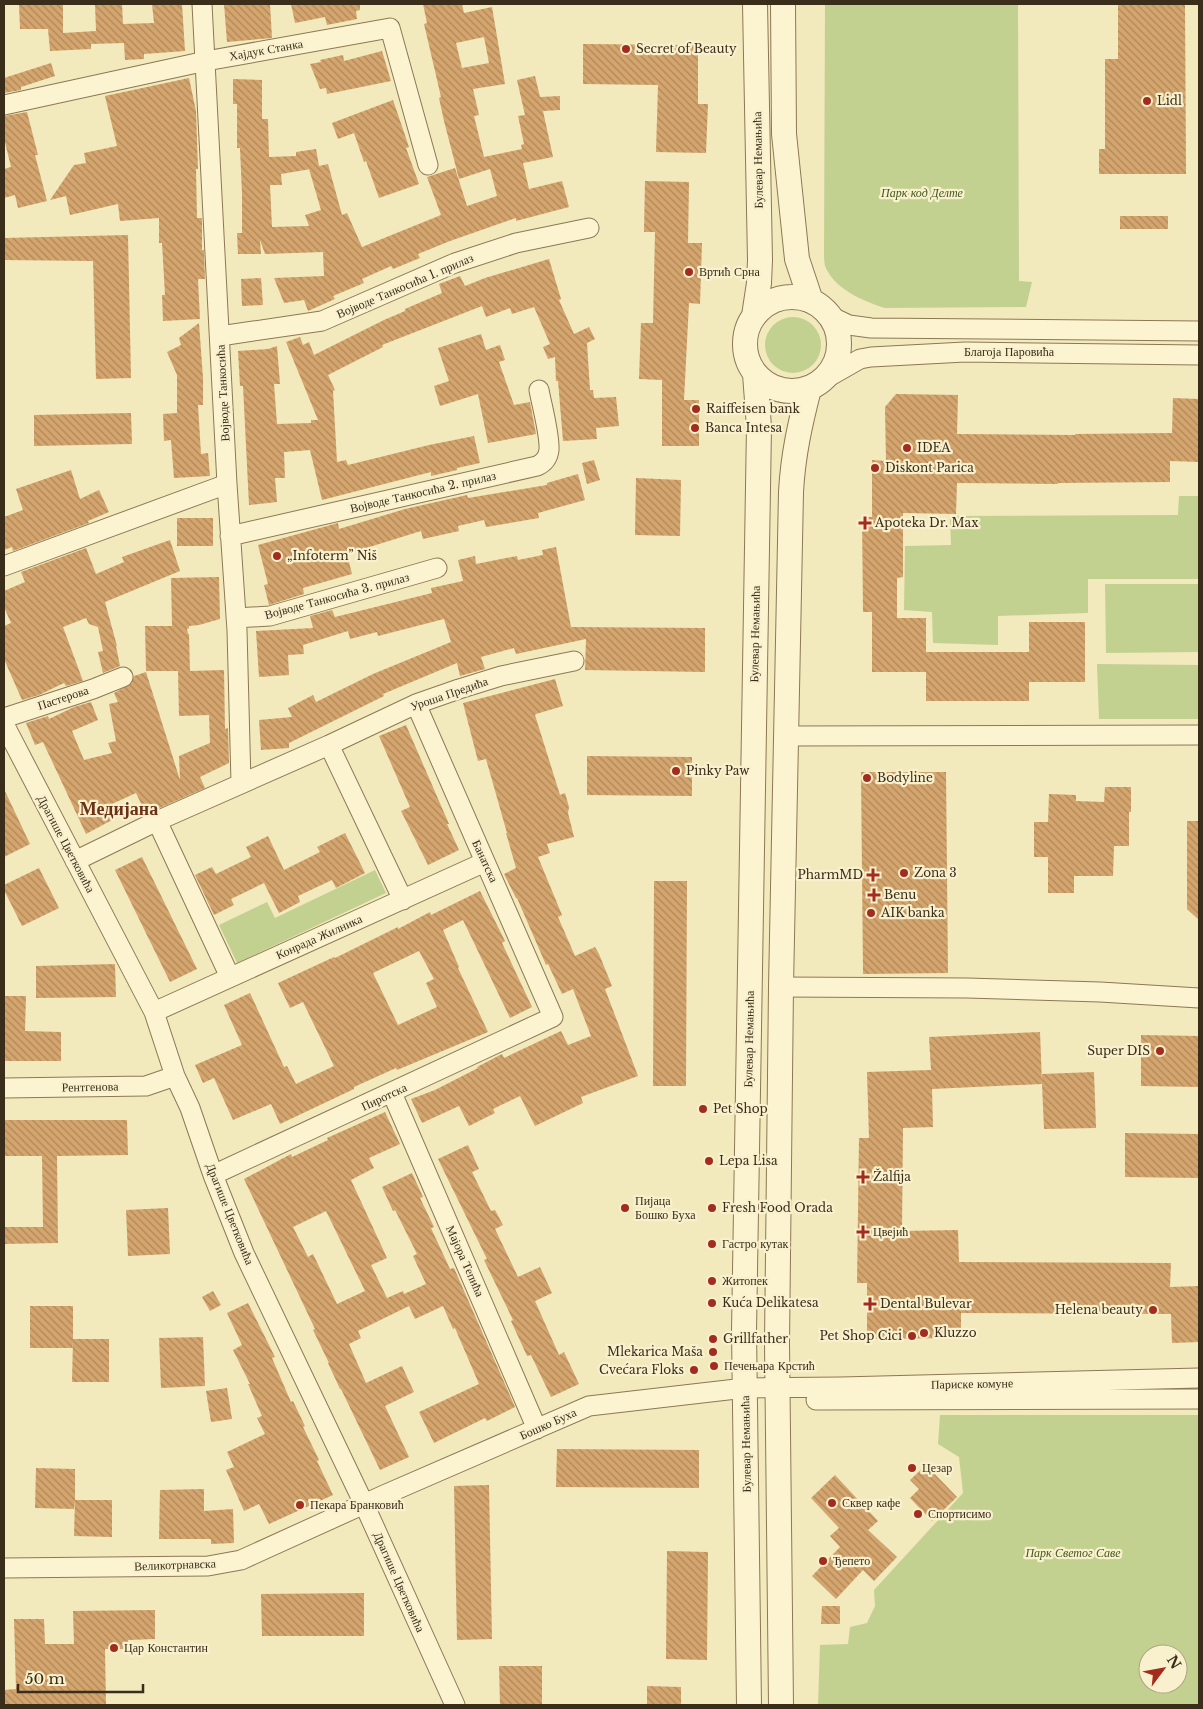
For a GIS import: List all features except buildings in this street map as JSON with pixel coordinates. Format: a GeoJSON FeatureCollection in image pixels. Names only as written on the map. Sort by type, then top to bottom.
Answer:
{"type":"FeatureCollection","features":[{"type":"Feature","properties":{"kind":"street","name":"Војводе Танкосића"},"geometry":{"type":"LineString","coordinates":[[202,4],[227,484],[236,618],[241,783]]}},
{"type":"Feature","properties":{"kind":"street","name":"Булевар Немањића"},"geometry":{"type":"LineString","coordinates":[[754,316],[760,260],[755,4]]}},
{"type":"Feature","properties":{"kind":"street"},"geometry":{"type":"LineString","coordinates":[[783,4],[784,134],[797,259],[811,301]]}},
{"type":"Feature","properties":{"kind":"street","name":"Хајдук Станка"},"geometry":{"type":"LineString","coordinates":[[4,105],[206,61],[390,28],[428,165]]}},
{"type":"Feature","properties":{"kind":"street","name":"Војводе Танкосића 1. прилаз"},"geometry":{"type":"LineString","coordinates":[[220,336],[322,321],[455,263],[516,243],[589,228]]}},
{"type":"Feature","properties":{"kind":"street"},"geometry":{"type":"LineString","coordinates":[[786,297],[811,301],[830,316],[836,328],[839,341],[838,355],[833,368],[817,384],[798,392],[780,390],[763,382],[755,374],[746,355],[747,330],[754,316],[763,307],[774,301],[786,297]]}},
{"type":"Feature","properties":{"kind":"street","name":"Благоја Паровића"},"geometry":{"type":"LineString","coordinates":[[830,316],[849,325],[871,328],[1199,331]]}},
{"type":"Feature","properties":{"kind":"street","name":"Благоја Паровића"},"geometry":{"type":"LineString","coordinates":[[817,384],[860,359],[871,357],[965,352],[1199,355]]}},
{"type":"Feature","properties":{"kind":"street","name":"Булевар Немањића"},"geometry":{"type":"LineString","coordinates":[[749,1705],[745,1394],[758,427],[755,374]]}},
{"type":"Feature","properties":{"kind":"street"},"geometry":{"type":"LineString","coordinates":[[781,1705],[777,1394],[781,987],[792,473],[798,433],[817,384]]}},
{"type":"Feature","properties":{"kind":"street","name":"Војводе Танкосића 2. прилаз"},"geometry":{"type":"LineString","coordinates":[[230,536],[537,466],[546,458],[549,448],[539,390]]}},
{"type":"Feature","properties":{"kind":"street"},"geometry":{"type":"LineString","coordinates":[[4,566],[227,484]]}},
{"type":"Feature","properties":{"kind":"street","name":"Војводе Танкосића 3. прилаз"},"geometry":{"type":"LineString","coordinates":[[236,618],[270,616],[437,568]]}},
{"type":"Feature","properties":{"kind":"street","name":"Уроша Предића"},"geometry":{"type":"LineString","coordinates":[[75,861],[157,821],[330,745],[416,704],[501,676],[574,661]]}},
{"type":"Feature","properties":{"kind":"street","name":"Пастерова"},"geometry":{"type":"LineString","coordinates":[[4,718],[93,689],[123,677]]}},
{"type":"Feature","properties":{"kind":"street","name":"Банатска"},"geometry":{"type":"LineString","coordinates":[[416,704],[554,1017]]}},
{"type":"Feature","properties":{"kind":"street","name":"Драгише Цветковића"},"geometry":{"type":"LineString","coordinates":[[4,724],[154,1012],[175,1076],[190,1108],[213,1175],[244,1253],[364,1504],[455,1705]]}},
{"type":"Feature","properties":{"kind":"street"},"geometry":{"type":"LineString","coordinates":[[787,736],[1199,735]]}},
{"type":"Feature","properties":{"kind":"street"},"geometry":{"type":"LineString","coordinates":[[330,745],[403,900]]}},
{"type":"Feature","properties":{"kind":"street"},"geometry":{"type":"LineString","coordinates":[[157,821],[230,977]]}},
{"type":"Feature","properties":{"kind":"street","name":"Конрада Жилника"},"geometry":{"type":"LineString","coordinates":[[154,1012],[485,862]]}},
{"type":"Feature","properties":{"kind":"street"},"geometry":{"type":"LineString","coordinates":[[781,987],[967,988],[1100,992],[1199,998]]}},
{"type":"Feature","properties":{"kind":"street","name":"Пиротска"},"geometry":{"type":"LineString","coordinates":[[213,1175],[554,1017]]}},
{"type":"Feature","properties":{"kind":"street","name":"Рентгенова"},"geometry":{"type":"LineString","coordinates":[[4,1088],[146,1086],[175,1076]]}},
{"type":"Feature","properties":{"kind":"street","name":"Мајора Тепића"},"geometry":{"type":"LineString","coordinates":[[392,1093],[537,1429]]}},
{"type":"Feature","properties":{"kind":"street","name":"Париске комуне"},"geometry":{"type":"LineString","coordinates":[[777,1394],[1199,1378]]}},
{"type":"Feature","properties":{"kind":"street","name":"Париске комуне"},"geometry":{"type":"LineString","coordinates":[[745,1394],[1199,1399]]}},
{"type":"Feature","properties":{"kind":"street","name":"Бошко Буха"},"geometry":{"type":"LineString","coordinates":[[364,1504],[589,1406],[745,1394]]}},
{"type":"Feature","properties":{"kind":"street","name":"Великотрнавска"},"geometry":{"type":"LineString","coordinates":[[4,1568],[201,1566],[241,1560],[364,1504]]}},
{"type":"Feature","properties":{"kind":"green space","name":"Парк код Делте"},"geometry":{"type":"Polygon","coordinates":[[[825,4],[1018,4],[1019,281],[1032,282],[1026,307],[885,308],[850,293],[842,288],[829,274],[825,266],[824,254],[825,4]]]}},
{"type":"Feature","properties":{"kind":"green space"},"geometry":{"type":"Polygon","coordinates":[[[787,317],[799,317],[813,325],[821,339],[819,356],[813,365],[799,373],[787,373],[777,368],[770,361],[765,351],[765,339],[770,329],[777,322],[787,317]]]}},
{"type":"Feature","properties":{"kind":"green space"},"geometry":{"type":"Polygon","coordinates":[[[1179,496],[1199,496],[1199,579],[1088,579],[1088,613],[998,616],[998,645],[933,643],[932,612],[904,610],[905,546],[951,545],[950,516],[1178,515],[1179,496]]]}},
{"type":"Feature","properties":{"kind":"green space"},"geometry":{"type":"Polygon","coordinates":[[[1105,584],[1199,584],[1199,652],[1106,653],[1105,584]]]}},
{"type":"Feature","properties":{"kind":"green space"},"geometry":{"type":"Polygon","coordinates":[[[1097,664],[1199,665],[1199,719],[1099,719],[1097,664]]]}},
{"type":"Feature","properties":{"kind":"green space"},"geometry":{"type":"Polygon","coordinates":[[[375,870],[386,893],[237,963],[219,925],[267,902],[275,918],[375,870]]]}},
{"type":"Feature","properties":{"kind":"green space","name":"Парк Светог Саве"},"geometry":{"type":"Polygon","coordinates":[[[940,1415],[1199,1415],[1199,1705],[818,1705],[820,1645],[848,1644],[850,1627],[867,1623],[875,1606],[874,1590],[963,1493],[959,1457],[938,1444],[940,1415]]]}},
{"type":"Feature","properties":{"kind":"place","name":"Secret of Beauty"},"geometry":{"type":"Point","coordinates":[626,49]}},
{"type":"Feature","properties":{"kind":"place","name":"Lidl"},"geometry":{"type":"Point","coordinates":[1147,101]}},
{"type":"Feature","properties":{"kind":"place","name":"Вртић Срна"},"geometry":{"type":"Point","coordinates":[689,272]}},
{"type":"Feature","properties":{"kind":"place","name":"Raiffeisen bank"},"geometry":{"type":"Point","coordinates":[696,409]}},
{"type":"Feature","properties":{"kind":"place","name":"Banca Intesa"},"geometry":{"type":"Point","coordinates":[695,428]}},
{"type":"Feature","properties":{"kind":"place","name":"IDEA"},"geometry":{"type":"Point","coordinates":[907,448]}},
{"type":"Feature","properties":{"kind":"place","name":"Diskont Parica"},"geometry":{"type":"Point","coordinates":[875,468]}},
{"type":"Feature","properties":{"kind":"place","name":"Apoteka Dr. Max"},"geometry":{"type":"Point","coordinates":[865,523]}},
{"type":"Feature","properties":{"kind":"place","name":"„Infoterm” Niš"},"geometry":{"type":"Point","coordinates":[277,556]}},
{"type":"Feature","properties":{"kind":"place","name":"Pinky Paw"},"geometry":{"type":"Point","coordinates":[676,771]}},
{"type":"Feature","properties":{"kind":"place","name":"Bodyline"},"geometry":{"type":"Point","coordinates":[867,778]}},
{"type":"Feature","properties":{"kind":"place","name":"Zona 3"},"geometry":{"type":"Point","coordinates":[904,873]}},
{"type":"Feature","properties":{"kind":"place","name":"PharmMD"},"geometry":{"type":"Point","coordinates":[873,875]}},
{"type":"Feature","properties":{"kind":"place","name":"Benu"},"geometry":{"type":"Point","coordinates":[874,895]}},
{"type":"Feature","properties":{"kind":"place","name":"AIK banka"},"geometry":{"type":"Point","coordinates":[871,913]}},
{"type":"Feature","properties":{"kind":"place","name":"Super DIS"},"geometry":{"type":"Point","coordinates":[1160,1051]}},
{"type":"Feature","properties":{"kind":"place","name":"Pet Shop"},"geometry":{"type":"Point","coordinates":[703,1109]}},
{"type":"Feature","properties":{"kind":"place","name":"Lepa Lisa"},"geometry":{"type":"Point","coordinates":[709,1161]}},
{"type":"Feature","properties":{"kind":"place","name":"Žalfija"},"geometry":{"type":"Point","coordinates":[863,1177]}},
{"type":"Feature","properties":{"kind":"place","name":"Пијаца Бошко Буха"},"geometry":{"type":"Point","coordinates":[625,1208]}},
{"type":"Feature","properties":{"kind":"place","name":"Fresh Food Orada"},"geometry":{"type":"Point","coordinates":[712,1208]}},
{"type":"Feature","properties":{"kind":"place","name":"Цвејић"},"geometry":{"type":"Point","coordinates":[863,1232]}},
{"type":"Feature","properties":{"kind":"place","name":"Гастро кутак"},"geometry":{"type":"Point","coordinates":[712,1244]}},
{"type":"Feature","properties":{"kind":"place","name":"Житопек"},"geometry":{"type":"Point","coordinates":[712,1281]}},
{"type":"Feature","properties":{"kind":"place","name":"Kuća Delikatesa"},"geometry":{"type":"Point","coordinates":[712,1303]}},
{"type":"Feature","properties":{"kind":"place","name":"Dental Bulevar"},"geometry":{"type":"Point","coordinates":[870,1304]}},
{"type":"Feature","properties":{"kind":"place","name":"Helena beauty"},"geometry":{"type":"Point","coordinates":[1153,1310]}},
{"type":"Feature","properties":{"kind":"place","name":"Kluzzo"},"geometry":{"type":"Point","coordinates":[924,1333]}},
{"type":"Feature","properties":{"kind":"place","name":"Pet Shop Cici"},"geometry":{"type":"Point","coordinates":[912,1336]}},
{"type":"Feature","properties":{"kind":"place","name":"Grillfather"},"geometry":{"type":"Point","coordinates":[713,1339]}},
{"type":"Feature","properties":{"kind":"place","name":"Mlekarica Maša"},"geometry":{"type":"Point","coordinates":[713,1352]}},
{"type":"Feature","properties":{"kind":"place","name":"Печењара Крстић"},"geometry":{"type":"Point","coordinates":[714,1366]}},
{"type":"Feature","properties":{"kind":"place","name":"Cvećara Floks"},"geometry":{"type":"Point","coordinates":[694,1370]}},
{"type":"Feature","properties":{"kind":"place","name":"Цезар"},"geometry":{"type":"Point","coordinates":[912,1468]}},
{"type":"Feature","properties":{"kind":"place","name":"Сквер кафе"},"geometry":{"type":"Point","coordinates":[832,1503]}},
{"type":"Feature","properties":{"kind":"place","name":"Пекара Бранковић"},"geometry":{"type":"Point","coordinates":[300,1505]}},
{"type":"Feature","properties":{"kind":"place","name":"Спортисимо"},"geometry":{"type":"Point","coordinates":[918,1514]}},
{"type":"Feature","properties":{"kind":"place","name":"Ђепето"},"geometry":{"type":"Point","coordinates":[823,1561]}},
{"type":"Feature","properties":{"kind":"place","name":"Цар Константин"},"geometry":{"type":"Point","coordinates":[114,1648]}},
{"type":"Feature","properties":{"kind":"district","name":"Медијана"},"geometry":{"type":"Point","coordinates":[119,809]}}]}
